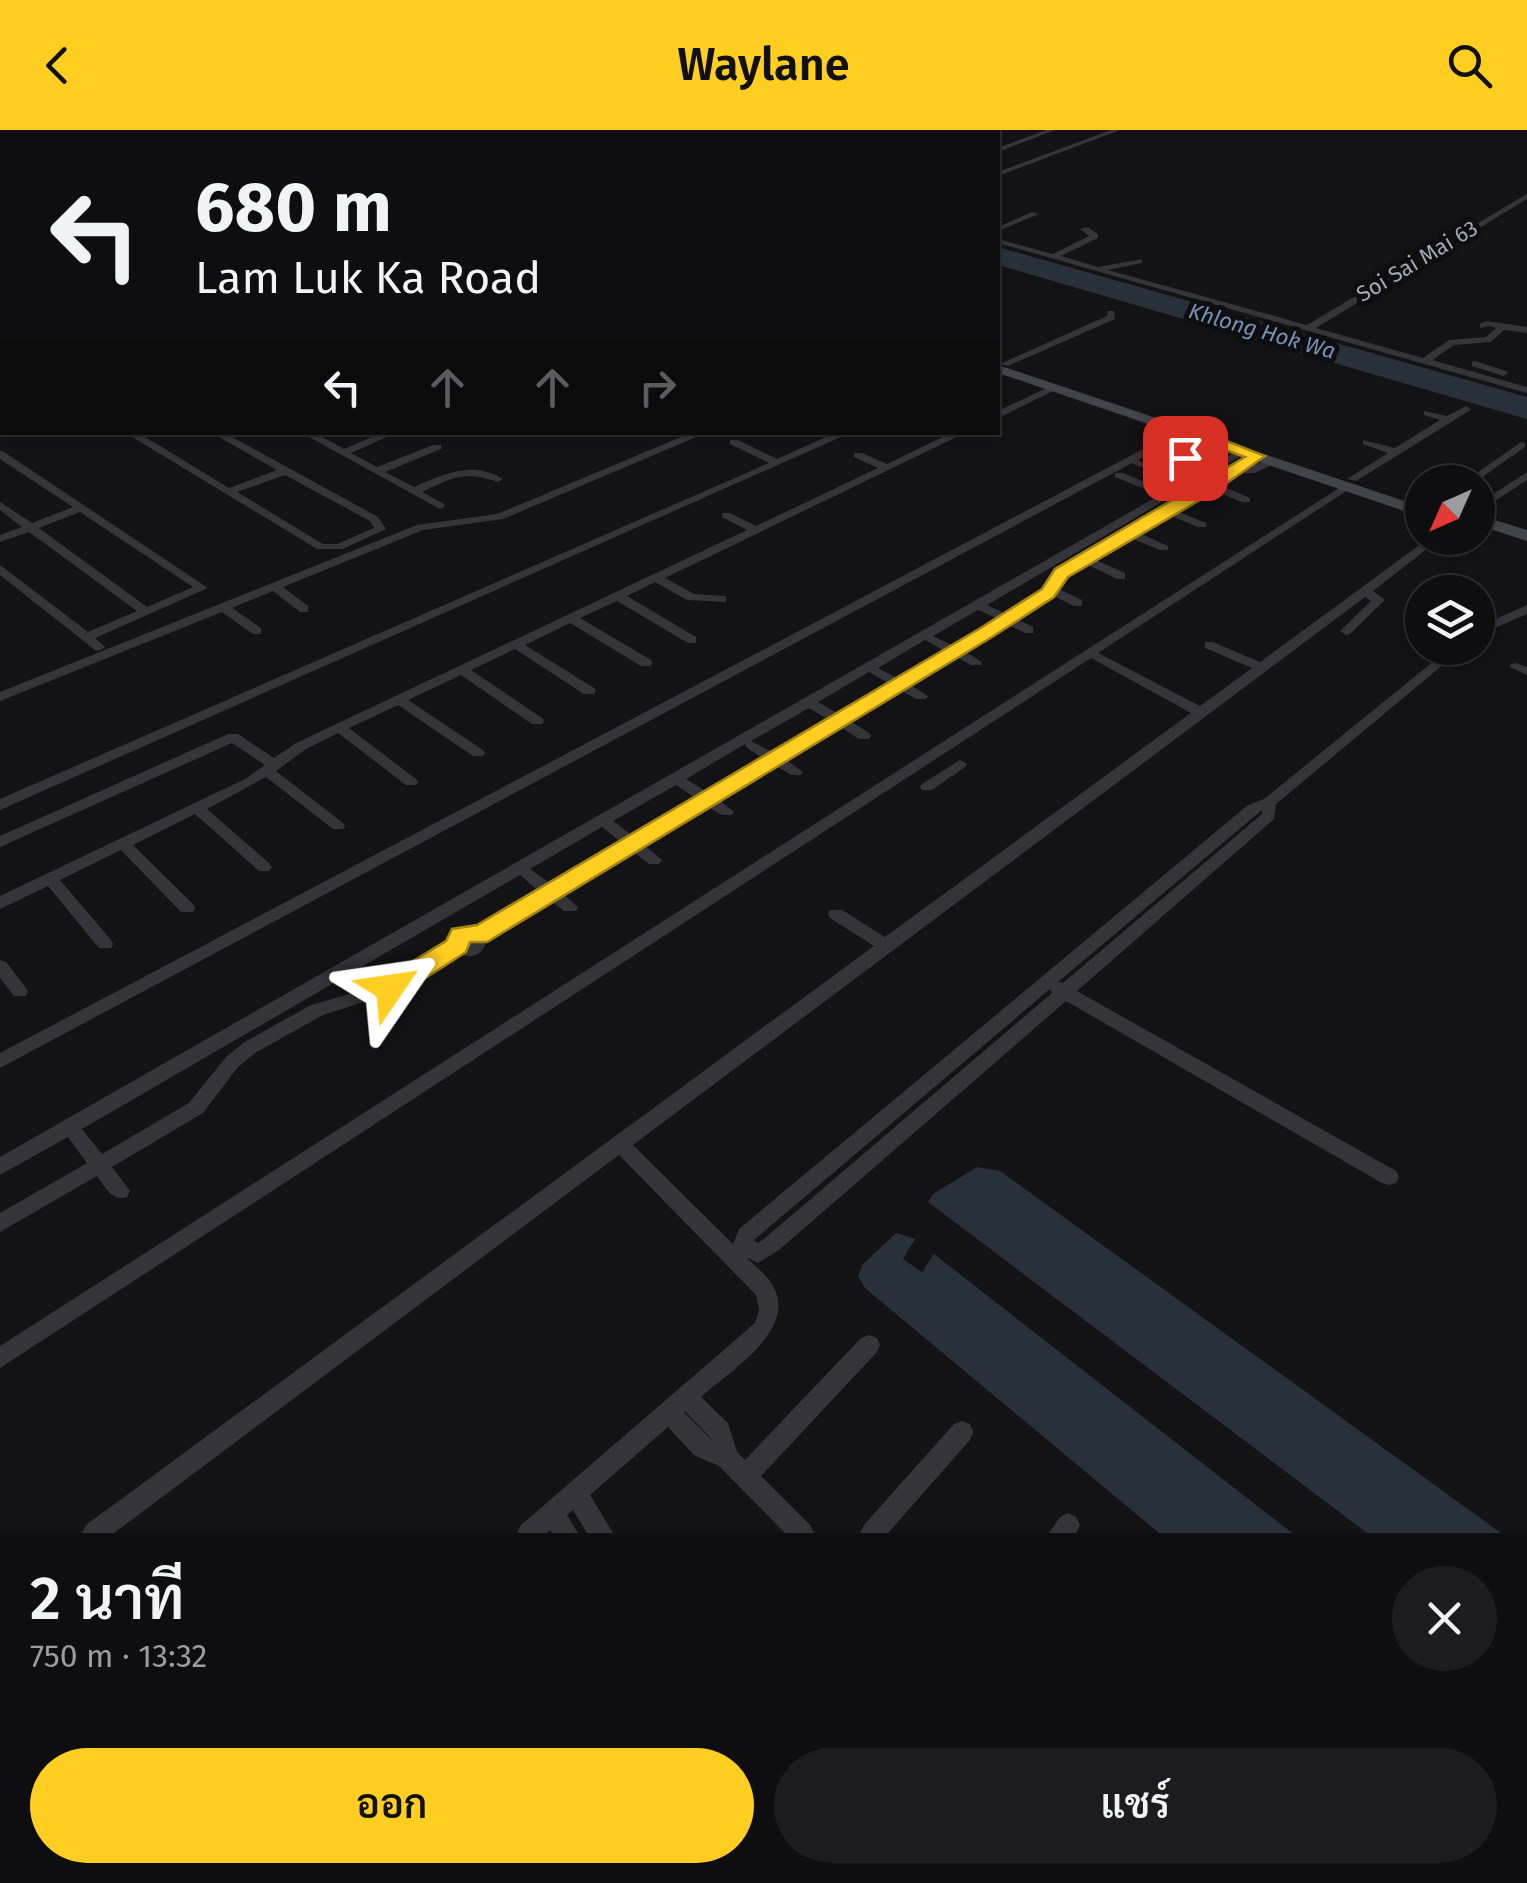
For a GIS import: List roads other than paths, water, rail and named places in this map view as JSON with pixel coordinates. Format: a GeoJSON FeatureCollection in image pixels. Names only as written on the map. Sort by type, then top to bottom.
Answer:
{"type":"FeatureCollection","features":[{"type":"Feature","properties":{"kind":"main road"},"geometry":{"type":"LineString","coordinates":[[1000,365],[1054,388],[1274,461],[1405,497]]}},
{"type":"Feature","properties":{"kind":"main road"},"geometry":{"type":"LineString","coordinates":[[1000,365],[1349,482],[1405,505]]}},
{"type":"Feature","properties":{"kind":"main road"},"geometry":{"type":"LineString","coordinates":[[1495,526],[1527,536]]}},
{"type":"Feature","properties":{"kind":"main road"},"geometry":{"type":"LineString","coordinates":[[1495,536],[1527,546]]}},
{"type":"Feature","properties":{"kind":"street"},"geometry":{"type":"LineString","coordinates":[[1000,149],[1052,130]]}},
{"type":"Feature","properties":{"kind":"street"},"geometry":{"type":"LineString","coordinates":[[1000,171],[1117,130]]}},
{"type":"Feature","properties":{"kind":"street","name":"Soi Sai Mai 63"},"geometry":{"type":"LineString","coordinates":[[1309,328],[1527,196]]}},
{"type":"Feature","properties":{"kind":"street"},"geometry":{"type":"LineString","coordinates":[[1000,229],[1035,214]]}},
{"type":"Feature","properties":{"kind":"street"},"geometry":{"type":"LineString","coordinates":[[1054,257],[1095,236],[1084,229]]}},
{"type":"Feature","properties":{"kind":"street"},"geometry":{"type":"LineString","coordinates":[[1064,238],[1083,242]]}},
{"type":"Feature","properties":{"kind":"street"},"geometry":{"type":"LineString","coordinates":[[1000,242],[1527,390]]}},
{"type":"Feature","properties":{"kind":"street"},"geometry":{"type":"LineString","coordinates":[[1099,269],[1139,260]]}},
{"type":"Feature","properties":{"kind":"street"},"geometry":{"type":"LineString","coordinates":[[1000,365],[1112,318],[1111,313]]}},
{"type":"Feature","properties":{"kind":"street"},"geometry":{"type":"LineString","coordinates":[[1482,326],[1490,323],[1527,330]]}},
{"type":"Feature","properties":{"kind":"street"},"geometry":{"type":"LineString","coordinates":[[1425,361],[1452,342],[1488,340],[1502,327]]}},
{"type":"Feature","properties":{"kind":"street"},"geometry":{"type":"LineString","coordinates":[[1328,334],[1347,330]]}},
{"type":"Feature","properties":{"kind":"street"},"geometry":{"type":"LineString","coordinates":[[1475,364],[1506,374],[1497,381]]}},
{"type":"Feature","properties":{"kind":"street"},"geometry":{"type":"LineString","coordinates":[[1000,414],[1054,388]]}},
{"type":"Feature","properties":{"kind":"street"},"geometry":{"type":"LineString","coordinates":[[0,1358],[1466,409]]}},
{"type":"Feature","properties":{"kind":"street"},"geometry":{"type":"LineString","coordinates":[[1427,413],[1448,420]]}},
{"type":"Feature","properties":{"kind":"street"},"geometry":{"type":"LineString","coordinates":[[0,1062],[1184,431]]}},
{"type":"Feature","properties":{"kind":"street"},"geometry":{"type":"LineString","coordinates":[[134,435],[321,547],[339,548],[380,529],[374,519],[220,435]]}},
{"type":"Feature","properties":{"kind":"street"},"geometry":{"type":"LineString","coordinates":[[313,435],[440,506]]}},
{"type":"Feature","properties":{"kind":"street"},"geometry":{"type":"LineString","coordinates":[[343,453],[387,435]]}},
{"type":"Feature","properties":{"kind":"street"},"geometry":{"type":"LineString","coordinates":[[0,697],[219,603],[275,588],[428,525],[499,517],[696,435]]}},
{"type":"Feature","properties":{"kind":"street"},"geometry":{"type":"LineString","coordinates":[[0,805],[840,435]]}},
{"type":"Feature","properties":{"kind":"street"},"geometry":{"type":"LineString","coordinates":[[0,903],[197,808],[271,768],[300,746],[956,435]]}},
{"type":"Feature","properties":{"kind":"street"},"geometry":{"type":"LineString","coordinates":[[734,442],[778,463]]}},
{"type":"Feature","properties":{"kind":"street"},"geometry":{"type":"LineString","coordinates":[[1163,452],[1185,458],[1216,442]]}},
{"type":"Feature","properties":{"kind":"street"},"geometry":{"type":"LineString","coordinates":[[1367,442],[1396,452]]}},
{"type":"Feature","properties":{"kind":"street"},"geometry":{"type":"LineString","coordinates":[[1493,465],[1521,445]]}},
{"type":"Feature","properties":{"kind":"street"},"geometry":{"type":"LineString","coordinates":[[377,472],[437,448]]}},
{"type":"Feature","properties":{"kind":"street"},"geometry":{"type":"LineString","coordinates":[[1237,471],[1236,466],[1250,453]]}},
{"type":"Feature","properties":{"kind":"street"},"geometry":{"type":"LineString","coordinates":[[0,1167],[1184,482],[1250,453]]}},
{"type":"Feature","properties":{"kind":"street"},"geometry":{"type":"LineString","coordinates":[[0,454],[202,588],[256,632]]}},
{"type":"Feature","properties":{"kind":"street"},"geometry":{"type":"LineString","coordinates":[[858,455],[888,468]]}},
{"type":"Feature","properties":{"kind":"street"},"geometry":{"type":"LineString","coordinates":[[0,1223],[196,1108],[232,1062],[249,1048],[316,1010],[390,988],[1007,619],[1050,590],[1062,573],[1237,471],[1252,471],[1274,461]]}},
{"type":"Feature","properties":{"kind":"street"},"geometry":{"type":"LineString","coordinates":[[1137,463],[1184,482]]}},
{"type":"Feature","properties":{"kind":"street"},"geometry":{"type":"LineString","coordinates":[[414,492],[466,469],[478,469],[498,479]]}},
{"type":"Feature","properties":{"kind":"street"},"geometry":{"type":"LineString","coordinates":[[227,492],[283,472]]}},
{"type":"Feature","properties":{"kind":"street"},"geometry":{"type":"LineString","coordinates":[[1118,475],[1164,494]]}},
{"type":"Feature","properties":{"kind":"street"},"geometry":{"type":"LineString","coordinates":[[1495,497],[1527,475]]}},
{"type":"Feature","properties":{"kind":"street"},"geometry":{"type":"LineString","coordinates":[[1211,486],[1246,500]]}},
{"type":"Feature","properties":{"kind":"street"},"geometry":{"type":"LineString","coordinates":[[0,505],[146,612]]}},
{"type":"Feature","properties":{"kind":"street"},"geometry":{"type":"LineString","coordinates":[[0,539],[78,509]]}},
{"type":"Feature","properties":{"kind":"street"},"geometry":{"type":"LineString","coordinates":[[1168,511],[1202,525]]}},
{"type":"Feature","properties":{"kind":"street"},"geometry":{"type":"LineString","coordinates":[[726,514],[757,531]]}},
{"type":"Feature","properties":{"kind":"street"},"geometry":{"type":"LineString","coordinates":[[1130,533],[1164,548]]}},
{"type":"Feature","properties":{"kind":"street"},"geometry":{"type":"LineString","coordinates":[[94,1533],[883,944],[1412,555]]}},
{"type":"Feature","properties":{"kind":"street"},"geometry":{"type":"LineString","coordinates":[[1084,560],[1120,576]]}},
{"type":"Feature","properties":{"kind":"street"},"geometry":{"type":"LineString","coordinates":[[0,569],[100,648]]}},
{"type":"Feature","properties":{"kind":"street"},"geometry":{"type":"LineString","coordinates":[[656,578],[691,598],[722,599]]}},
{"type":"Feature","properties":{"kind":"street"},"geometry":{"type":"LineString","coordinates":[[86,637],[202,588]]}},
{"type":"Feature","properties":{"kind":"street"},"geometry":{"type":"LineString","coordinates":[[275,588],[304,608]]}},
{"type":"Feature","properties":{"kind":"street"},"geometry":{"type":"LineString","coordinates":[[1050,590],[1078,602]]}},
{"type":"Feature","properties":{"kind":"street"},"geometry":{"type":"LineString","coordinates":[[1346,631],[1379,600],[1364,590]]}},
{"type":"Feature","properties":{"kind":"street"},"geometry":{"type":"LineString","coordinates":[[618,596],[692,640]]}},
{"type":"Feature","properties":{"kind":"street"},"geometry":{"type":"LineString","coordinates":[[982,608],[1030,630]]}},
{"type":"Feature","properties":{"kind":"street"},"geometry":{"type":"LineString","coordinates":[[1495,623],[1527,609]]}},
{"type":"Feature","properties":{"kind":"street"},"geometry":{"type":"LineString","coordinates":[[570,618],[646,663]]}},
{"type":"Feature","properties":{"kind":"street"},"geometry":{"type":"LineString","coordinates":[[932,639],[976,662]]}},
{"type":"Feature","properties":{"kind":"street"},"geometry":{"type":"LineString","coordinates":[[514,644],[589,691]]}},
{"type":"Feature","properties":{"kind":"street"},"geometry":{"type":"LineString","coordinates":[[1209,645],[1260,667]]}},
{"type":"Feature","properties":{"kind":"street"},"geometry":{"type":"LineString","coordinates":[[1097,657],[1200,712]]}},
{"type":"Feature","properties":{"kind":"street"},"geometry":{"type":"LineString","coordinates":[[894,1125],[746,1235],[742,1244],[752,1253],[764,1250],[894,1125],[1195,868],[1268,816],[1269,802],[1436,665]]}},
{"type":"Feature","properties":{"kind":"street"},"geometry":{"type":"LineString","coordinates":[[462,670],[537,721]]}},
{"type":"Feature","properties":{"kind":"street"},"geometry":{"type":"LineString","coordinates":[[876,671],[921,696]]}},
{"type":"Feature","properties":{"kind":"street"},"geometry":{"type":"LineString","coordinates":[[399,700],[478,753]]}},
{"type":"Feature","properties":{"kind":"street"},"geometry":{"type":"LineString","coordinates":[[814,705],[864,736]]}},
{"type":"Feature","properties":{"kind":"street"},"geometry":{"type":"LineString","coordinates":[[216,722],[338,826]]}},
{"type":"Feature","properties":{"kind":"street"},"geometry":{"type":"LineString","coordinates":[[340,728],[410,782]]}},
{"type":"Feature","properties":{"kind":"street"},"geometry":{"type":"LineString","coordinates":[[0,842],[233,737]]}},
{"type":"Feature","properties":{"kind":"street"},"geometry":{"type":"LineString","coordinates":[[752,745],[796,772]]}},
{"type":"Feature","properties":{"kind":"street"},"geometry":{"type":"LineString","coordinates":[[919,760],[945,774]]}},
{"type":"Feature","properties":{"kind":"street"},"geometry":{"type":"LineString","coordinates":[[927,787],[960,764]]}},
{"type":"Feature","properties":{"kind":"street"},"geometry":{"type":"LineString","coordinates":[[681,782],[726,812]]}},
{"type":"Feature","properties":{"kind":"street"},"geometry":{"type":"LineString","coordinates":[[197,808],[264,866]]}},
{"type":"Feature","properties":{"kind":"street"},"geometry":{"type":"LineString","coordinates":[[608,825],[654,860]]}},
{"type":"Feature","properties":{"kind":"street"},"geometry":{"type":"LineString","coordinates":[[124,844],[187,908]]}},
{"type":"Feature","properties":{"kind":"street"},"geometry":{"type":"LineString","coordinates":[[527,874],[570,908]]}},
{"type":"Feature","properties":{"kind":"street"},"geometry":{"type":"LineString","coordinates":[[50,879],[104,944]]}},
{"type":"Feature","properties":{"kind":"street"},"geometry":{"type":"LineString","coordinates":[[836,914],[883,944]]}},
{"type":"Feature","properties":{"kind":"street"},"geometry":{"type":"LineString","coordinates":[[444,922],[490,961]]}},
{"type":"Feature","properties":{"kind":"street"},"geometry":{"type":"LineString","coordinates":[[0,966],[20,992]]}},
{"type":"Feature","properties":{"kind":"street"},"geometry":{"type":"LineString","coordinates":[[1056,987],[1388,1177]]}},
{"type":"Feature","properties":{"kind":"street"},"geometry":{"type":"LineString","coordinates":[[76,1135],[120,1191]]}},
{"type":"Feature","properties":{"kind":"street"},"geometry":{"type":"LineString","coordinates":[[528,1533],[559,1523],[574,1494],[762,1330],[769,1317],[770,1300],[764,1289],[620,1144]]}},
{"type":"Feature","properties":{"kind":"street"},"geometry":{"type":"LineString","coordinates":[[744,1476],[869,1345]]}},
{"type":"Feature","properties":{"kind":"street"},"geometry":{"type":"LineString","coordinates":[[676,1404],[702,1448],[727,1458],[802,1533]]}},
{"type":"Feature","properties":{"kind":"street"},"geometry":{"type":"LineString","coordinates":[[872,1533],[962,1432]]}},
{"type":"Feature","properties":{"kind":"street"},"geometry":{"type":"LineString","coordinates":[[574,1494],[601,1533]]}},
{"type":"Feature","properties":{"kind":"water","name":"Khlong Hok Wa"},"geometry":{"type":"Polygon","coordinates":[[[1000,248],[1527,397],[1527,419],[1000,266],[1000,248]]]}},
{"type":"Feature","properties":{"kind":"water"},"geometry":{"type":"Polygon","coordinates":[[[977,1167],[1000,1171],[1501,1533],[1367,1533],[928,1202],[933,1194],[977,1167]]]}},
{"type":"Feature","properties":{"kind":"water"},"geometry":{"type":"Polygon","coordinates":[[[896,1233],[915,1239],[903,1259],[922,1272],[934,1254],[1292,1533],[1159,1533],[865,1288],[858,1276],[863,1264],[896,1233]]]}}]}
